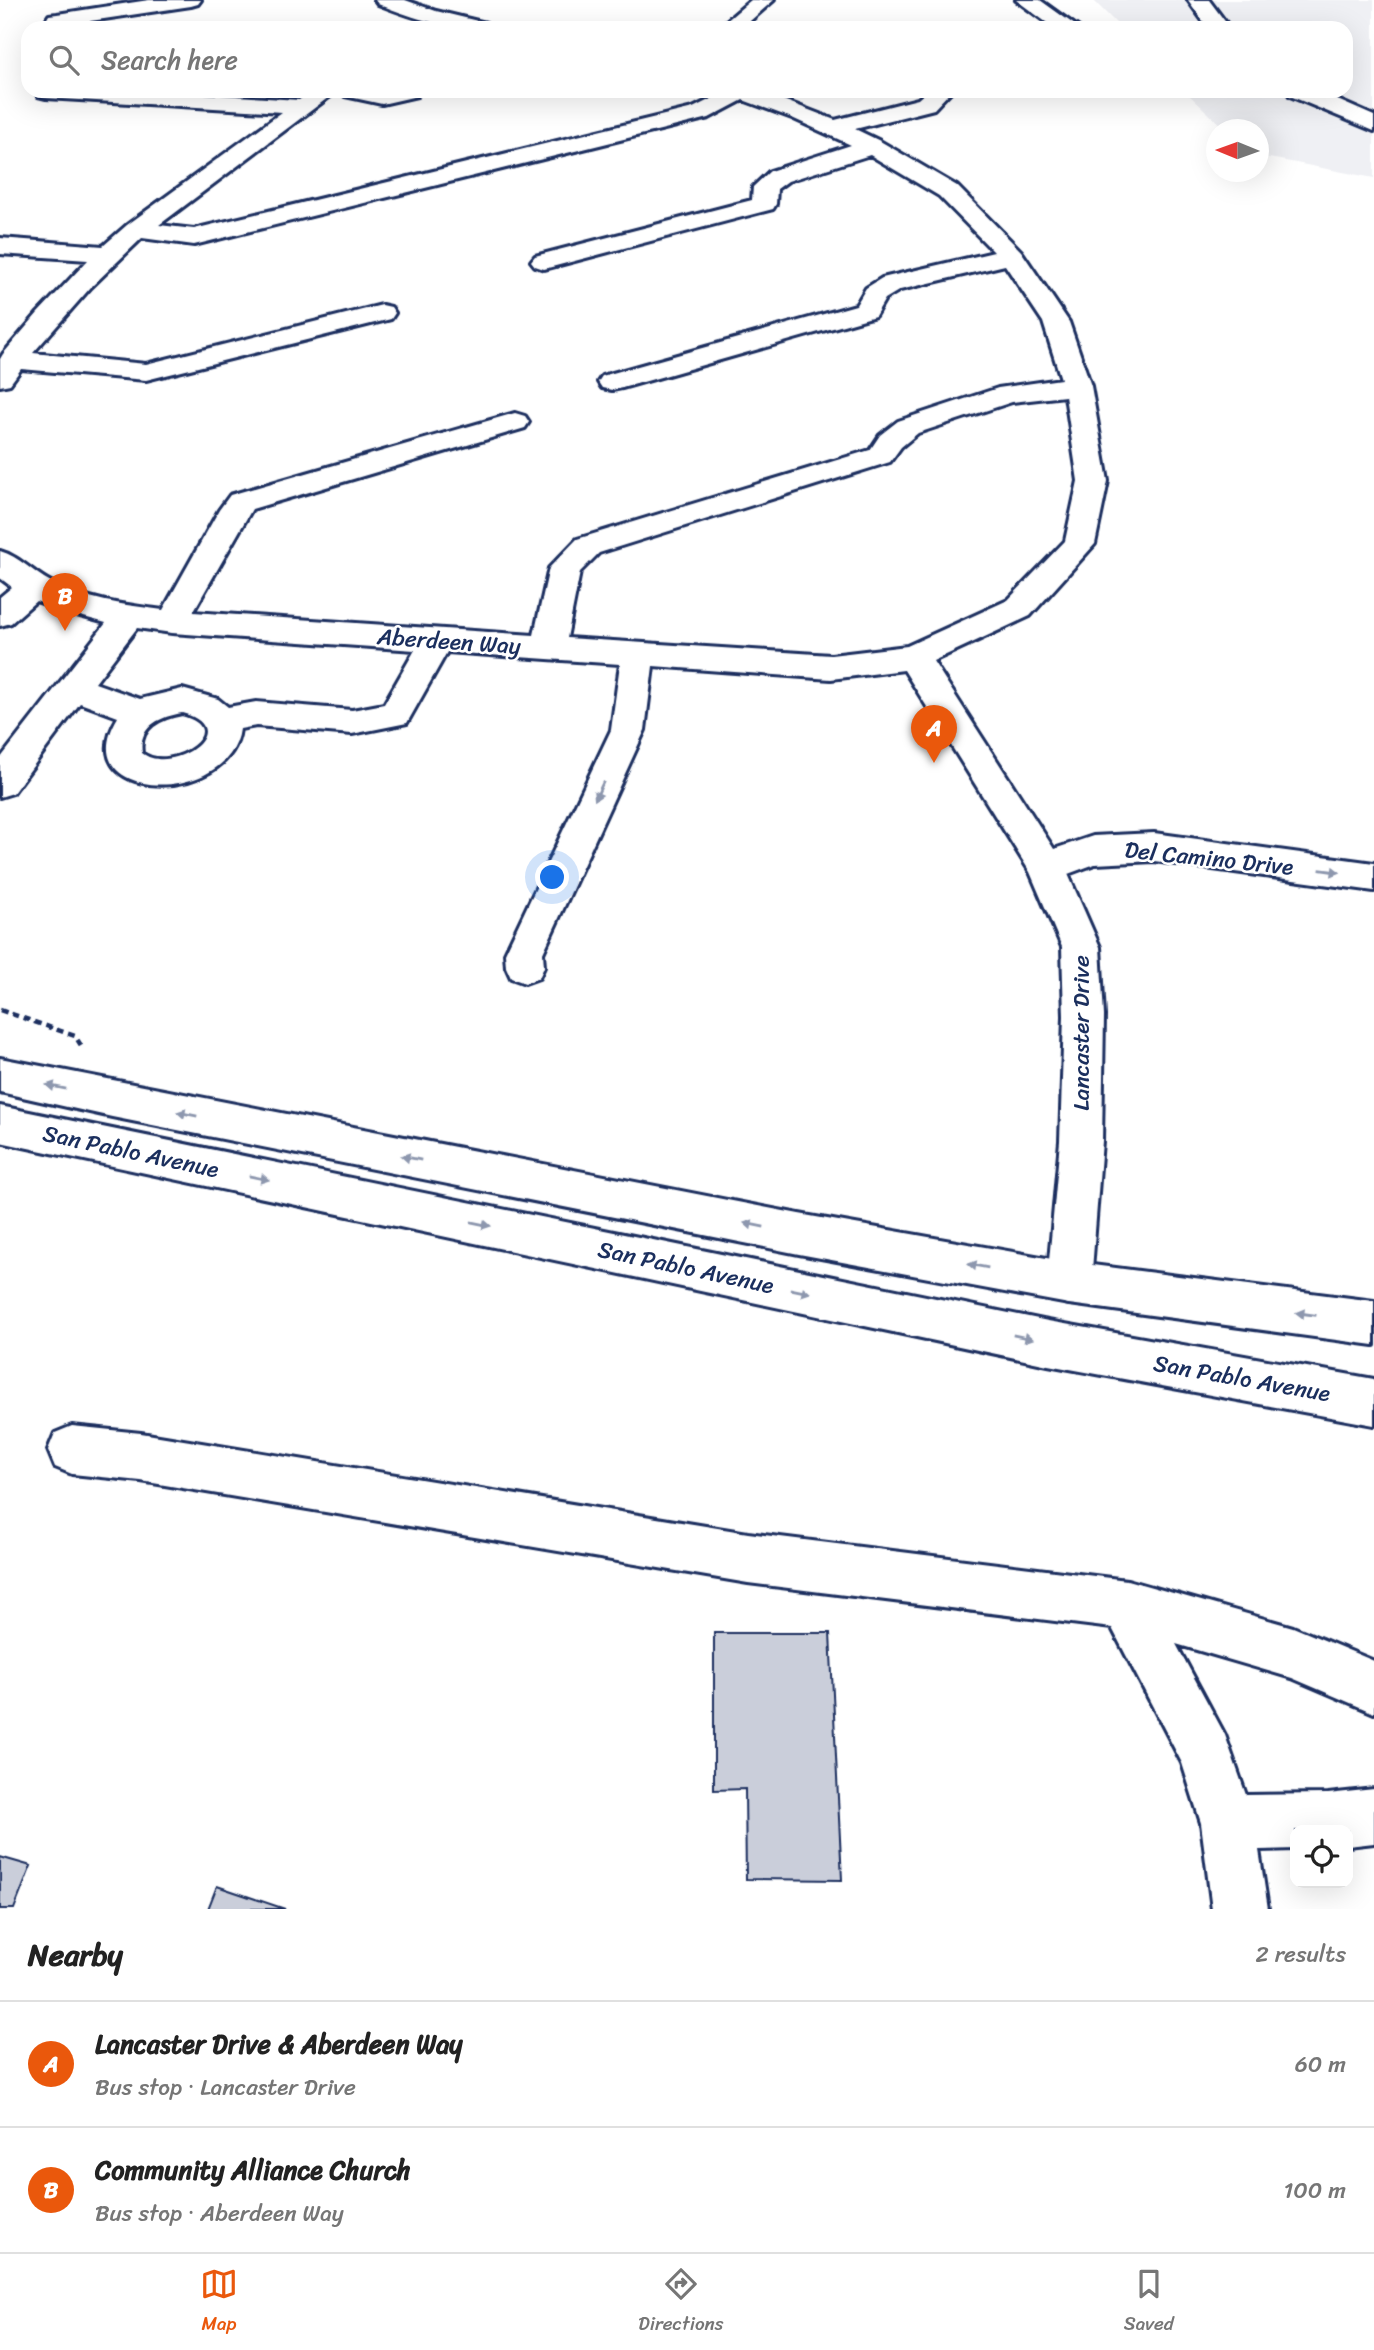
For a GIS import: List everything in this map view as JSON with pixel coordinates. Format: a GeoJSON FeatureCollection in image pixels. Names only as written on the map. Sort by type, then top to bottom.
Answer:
{"type":"FeatureCollection","features":[{"type":"Feature","properties":{"kind":"street"},"geometry":{"type":"LineString","coordinates":[[57,20],[191,0]]}},
{"type":"Feature","properties":{"kind":"street"},"geometry":{"type":"LineString","coordinates":[[385,0],[419,21]]}},
{"type":"Feature","properties":{"kind":"street"},"geometry":{"type":"LineString","coordinates":[[738,21],[764,0]]}},
{"type":"Feature","properties":{"kind":"street"},"geometry":{"type":"LineString","coordinates":[[1026,0],[1058,21]]}},
{"type":"Feature","properties":{"kind":"street"},"geometry":{"type":"LineString","coordinates":[[1198,0],[1214,21]]}},
{"type":"Feature","properties":{"kind":"street"},"geometry":{"type":"LineString","coordinates":[[159,98],[304,107]]}},
{"type":"Feature","properties":{"kind":"street"},"geometry":{"type":"LineString","coordinates":[[6,369],[60,305],[136,230],[316,98]]}},
{"type":"Feature","properties":{"kind":"street"},"geometry":{"type":"LineString","coordinates":[[136,230],[194,237],[701,113],[730,98]]}},
{"type":"Feature","properties":{"kind":"street"},"geometry":{"type":"LineString","coordinates":[[758,98],[800,113],[872,146],[948,191],[1012,256],[1056,322],[1077,386],[1093,481],[1080,544],[1019,608],[913,657]]}},
{"type":"Feature","properties":{"kind":"street"},"geometry":{"type":"LineString","coordinates":[[832,128],[926,104],[932,98]]}},
{"type":"Feature","properties":{"kind":"street"},"geometry":{"type":"LineString","coordinates":[[1314,98],[1374,124]]}},
{"type":"Feature","properties":{"kind":"street"},"geometry":{"type":"LineString","coordinates":[[544,261],[764,204],[765,187],[779,176],[872,146]]}},
{"type":"Feature","properties":{"kind":"street"},"geometry":{"type":"LineString","coordinates":[[0,246],[109,254]]}},
{"type":"Feature","properties":{"kind":"street"},"geometry":{"type":"LineString","coordinates":[[612,382],[866,310],[875,295],[891,284],[1012,256]]}},
{"type":"Feature","properties":{"kind":"street"},"geometry":{"type":"LineString","coordinates":[[6,369],[146,372],[382,313]]}},
{"type":"Feature","properties":{"kind":"street"},"geometry":{"type":"LineString","coordinates":[[548,648],[565,568],[587,546],[880,456],[890,441],[908,427],[945,414],[1008,394],[1077,386]]}},
{"type":"Feature","properties":{"kind":"street"},"geometry":{"type":"LineString","coordinates":[[172,622],[241,502],[515,422]]}},
{"type":"Feature","properties":{"kind":"street","name":"Aberdeen Way"},"geometry":{"type":"LineString","coordinates":[[0,561],[48,596],[128,617],[172,622],[831,667],[913,657]]}},
{"type":"Feature","properties":{"kind":"street"},"geometry":{"type":"LineString","coordinates":[[0,615],[33,586]]}},
{"type":"Feature","properties":{"kind":"street"},"geometry":{"type":"LineString","coordinates":[[0,783],[128,617]]}},
{"type":"Feature","properties":{"kind":"street"},"geometry":{"type":"LineString","coordinates":[[221,720],[256,714],[352,722],[395,714],[437,641]]}},
{"type":"Feature","properties":{"kind":"street"},"geometry":{"type":"LineString","coordinates":[[526,967],[524,953],[628,730],[638,654]]}},
{"type":"Feature","properties":{"kind":"street","name":"Lancaster Drive"},"geometry":{"type":"LineString","coordinates":[[913,657],[1046,867],[1081,947],[1084,1016],[1081,1141],[1069,1283]]}},
{"type":"Feature","properties":{"kind":"street"},"geometry":{"type":"LineString","coordinates":[[73,688],[143,713]]}},
{"type":"Feature","properties":{"kind":"street"},"geometry":{"type":"LineString","coordinates":[[182,701],[201,704],[215,711],[221,720],[223,737],[215,751],[202,763],[183,771],[163,774],[144,771],[129,763],[122,751],[122,737],[131,723],[143,713],[163,704],[182,701]]}},
{"type":"Feature","properties":{"kind":"street","name":"Del Camino Drive"},"geometry":{"type":"LineString","coordinates":[[1046,867],[1093,850],[1154,847],[1374,877]]}},
{"type":"Feature","properties":{"kind":"street","name":"San Pablo Avenue"},"geometry":{"type":"LineString","coordinates":[[0,1074],[113,1100],[1069,1283],[1374,1323]]}},
{"type":"Feature","properties":{"kind":"street","name":"San Pablo Avenue"},"geometry":{"type":"LineString","coordinates":[[0,1124],[1048,1343],[1374,1402]]}},
{"type":"Feature","properties":{"kind":"street"},"geometry":{"type":"LineString","coordinates":[[72,1450],[141,1457],[748,1558],[1127,1605],[1293,1653],[1374,1687]]}},
{"type":"Feature","properties":{"kind":"street"},"geometry":{"type":"LineString","coordinates":[[1127,1605],[1206,1754],[1228,1822],[1240,1909]]}},
{"type":"Feature","properties":{"kind":"street"},"geometry":{"type":"LineString","coordinates":[[1228,1822],[1328,1821],[1374,1816]]}},
{"type":"Feature","properties":{"kind":"shaded area"},"geometry":{"type":"Polygon","coordinates":[[[1093,0],[1374,0],[1374,178],[1269,158],[1269,119],[1214,119],[1192,98],[1353,98],[1353,21],[1114,21],[1093,0]]]}},
{"type":"Feature","properties":{"kind":"building"},"geometry":{"type":"Polygon","coordinates":[[[714,1633],[830,1633],[842,1880],[746,1879],[745,1789],[714,1790],[714,1633]]]}},
{"type":"Feature","properties":{"kind":"building"},"geometry":{"type":"Polygon","coordinates":[[[0,1857],[31,1866],[14,1909],[0,1909],[0,1857]]]}},
{"type":"Feature","properties":{"kind":"building"},"geometry":{"type":"Polygon","coordinates":[[[217,1886],[285,1909],[208,1909],[217,1886]]]}},
{"type":"Feature","properties":{"kind":"place","name":"Community Alliance Church"},"geometry":{"type":"Point","coordinates":[65,631]}},
{"type":"Feature","properties":{"kind":"place","name":"Lancaster Drive & Aberdeen Way"},"geometry":{"type":"Point","coordinates":[934,763]}}]}
